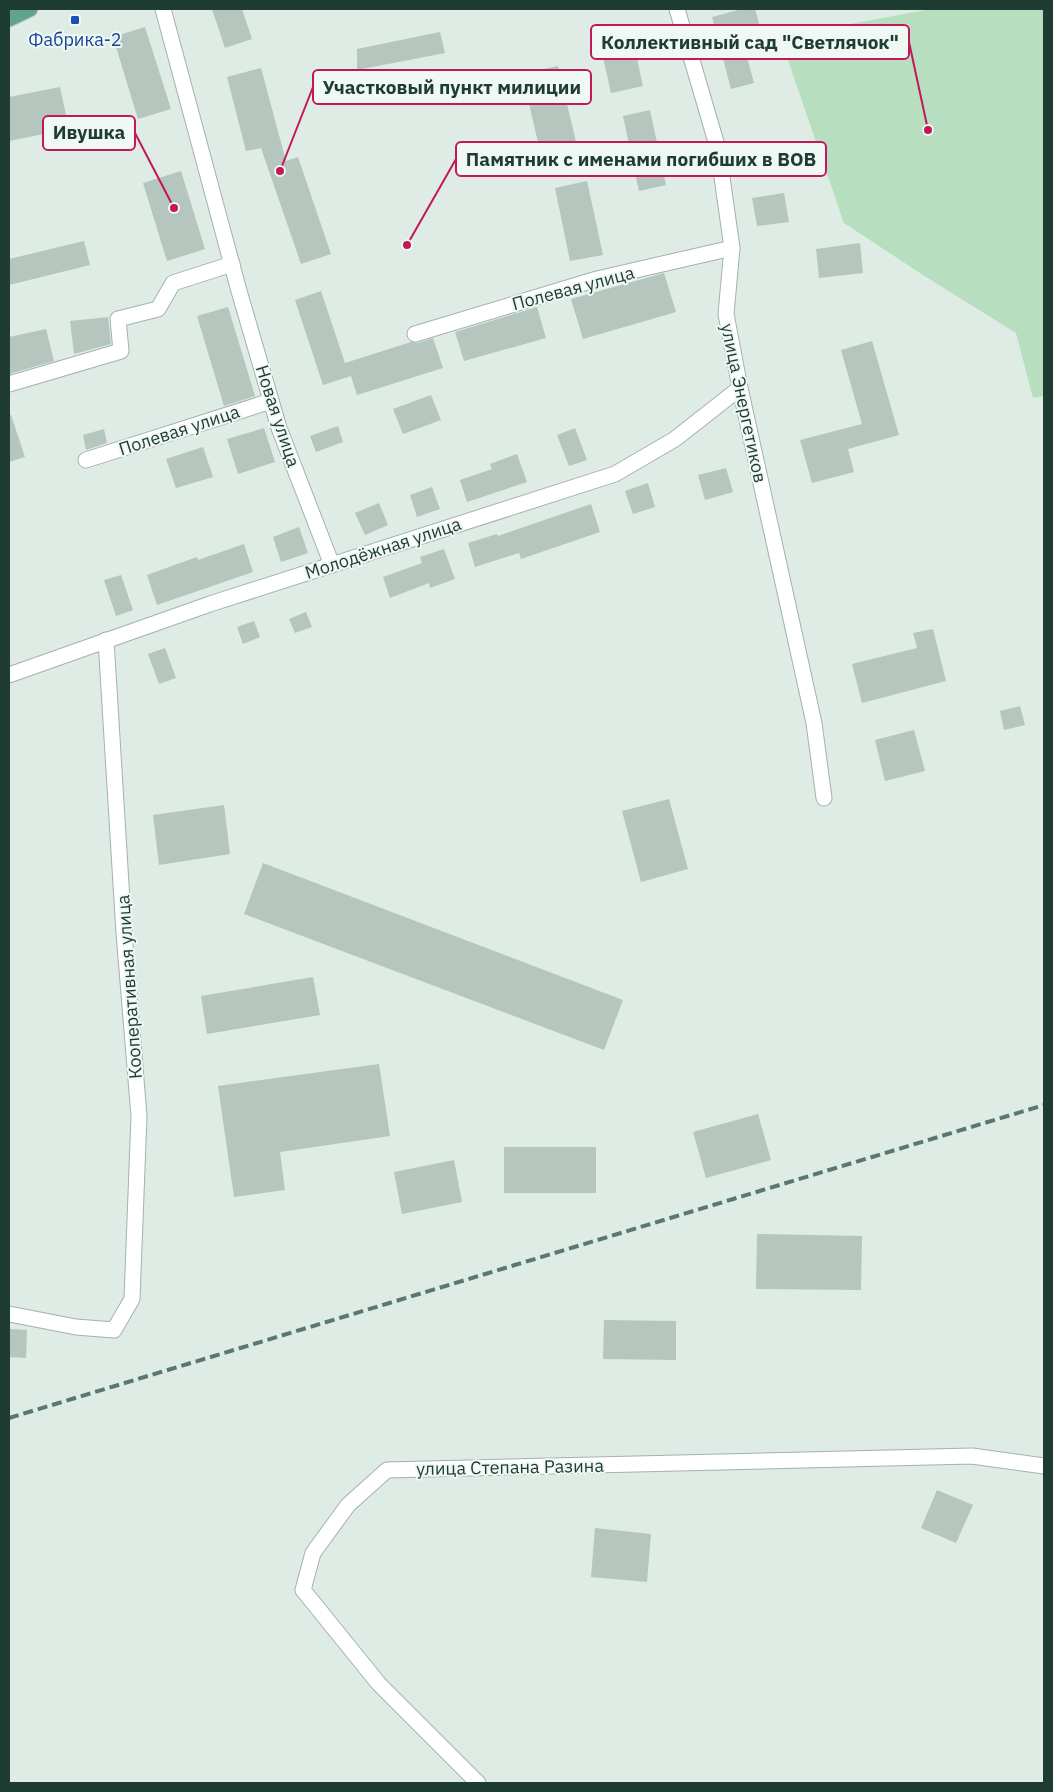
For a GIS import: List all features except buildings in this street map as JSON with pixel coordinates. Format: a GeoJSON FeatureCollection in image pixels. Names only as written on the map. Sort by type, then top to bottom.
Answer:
{"type":"FeatureCollection","features":[{"type":"Feature","properties":{"kind":"main road"},"geometry":{"type":"LineString","coordinates":[[9,19],[30,9]]}},
{"type":"Feature","properties":{"kind":"street","name":"Новая улица"},"geometry":{"type":"LineString","coordinates":[[163,9],[232,264],[279,428],[332,565]]}},
{"type":"Feature","properties":{"kind":"street","name":"улица Энергетиков"},"geometry":{"type":"LineString","coordinates":[[678,9],[718,149],[732,248],[726,314],[740,388],[814,723],[824,798]]}},
{"type":"Feature","properties":{"kind":"street","name":"Полевая улица"},"geometry":{"type":"LineString","coordinates":[[414,334],[597,279],[732,248]]}},
{"type":"Feature","properties":{"kind":"street"},"geometry":{"type":"LineString","coordinates":[[9,384],[121,351],[118,319],[158,310],[173,283],[232,264]]}},
{"type":"Feature","properties":{"kind":"street","name":"Молодёжная улица"},"geometry":{"type":"LineString","coordinates":[[9,675],[106,640],[332,565],[615,474],[675,439],[740,388]]}},
{"type":"Feature","properties":{"kind":"street","name":"Полевая улица"},"geometry":{"type":"LineString","coordinates":[[86,460],[271,401]]}},
{"type":"Feature","properties":{"kind":"street","name":"Кооперативная улица"},"geometry":{"type":"LineString","coordinates":[[9,1314],[76,1327],[114,1330],[132,1299],[139,1116],[124,933],[106,640]]}},
{"type":"Feature","properties":{"kind":"street","name":"улица Степана Разина"},"geometry":{"type":"LineString","coordinates":[[478,1783],[379,1684],[303,1590],[314,1553],[348,1505],[387,1470],[972,1456],[1044,1466]]}},
{"type":"Feature","properties":{"kind":"green space"},"geometry":{"type":"Polygon","coordinates":[[[931,9],[1044,9],[1044,396],[1033,398],[1016,333],[844,223],[780,37],[931,9]]]}},
{"type":"Feature","properties":{"kind":"railway"},"geometry":{"type":"LineString","coordinates":[[9,1418],[1044,1105]]}},
{"type":"Feature","properties":{"kind":"place","name":"Фабрика-2"},"geometry":{"type":"Point","coordinates":[75,20]}},
{"type":"Feature","properties":{"kind":"place","name":"Коллективный сад \"Светлячок\""},"geometry":{"type":"Point","coordinates":[928,130]}},
{"type":"Feature","properties":{"kind":"place","name":"Участковый пункт милиции"},"geometry":{"type":"Point","coordinates":[280,171]}},
{"type":"Feature","properties":{"kind":"place","name":"Ивушка"},"geometry":{"type":"Point","coordinates":[174,208]}},
{"type":"Feature","properties":{"kind":"place","name":"Памятник с именами погибших в ВОВ"},"geometry":{"type":"Point","coordinates":[407,245]}}]}
